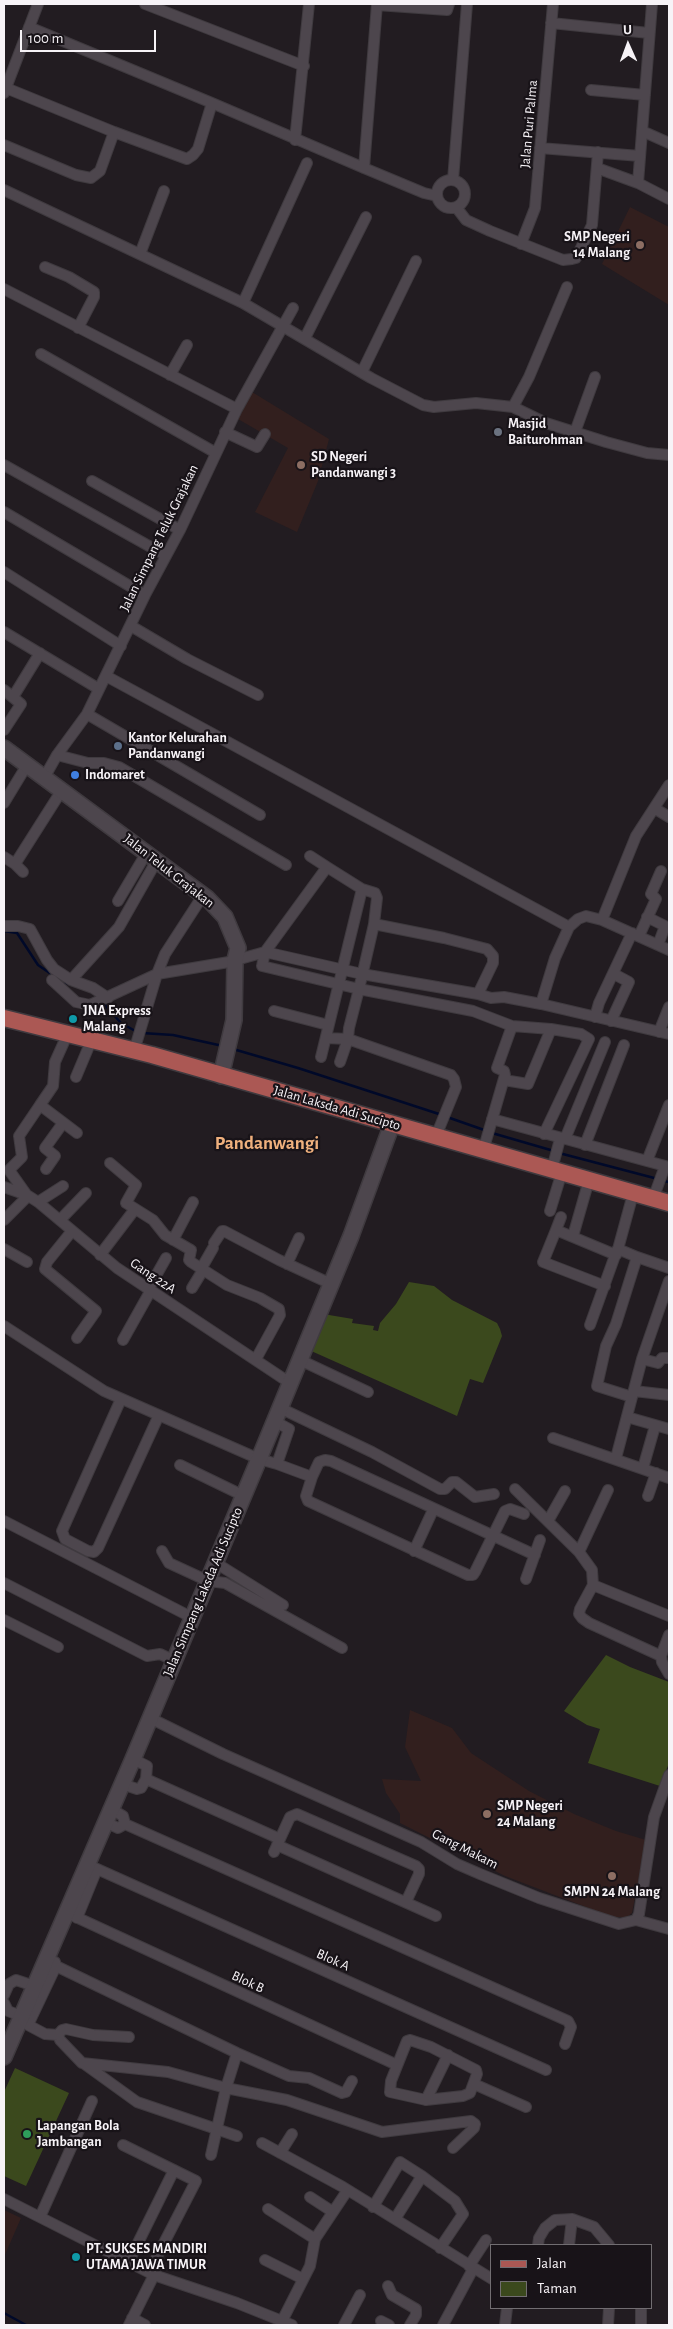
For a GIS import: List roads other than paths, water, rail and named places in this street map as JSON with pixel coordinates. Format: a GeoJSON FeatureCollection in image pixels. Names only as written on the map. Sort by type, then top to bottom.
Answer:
{"type":"FeatureCollection","features":[{"type":"Feature","properties":{"kind":"main road","name":"Jalan Laksda Adi Sucipto"},"geometry":{"type":"LineString","coordinates":[[4,1018],[92,1039],[136,1045],[222,1076],[392,1124],[438,1129],[483,1151],[556,1167],[633,1194],[661,1179],[669,1203]]}},
{"type":"Feature","properties":{"kind":"street"},"geometry":{"type":"LineString","coordinates":[[38,4],[29,27],[8,68],[5,91],[184,158],[189,158],[198,149],[212,103]]}},
{"type":"Feature","properties":{"kind":"street"},"geometry":{"type":"LineString","coordinates":[[145,4],[304,66]]}},
{"type":"Feature","properties":{"kind":"street"},"geometry":{"type":"LineString","coordinates":[[296,140],[308,4]]}},
{"type":"Feature","properties":{"kind":"street"},"geometry":{"type":"LineString","coordinates":[[364,168],[377,4],[447,10],[449,4]]}},
{"type":"Feature","properties":{"kind":"street"},"geometry":{"type":"LineString","coordinates":[[452,180],[467,4]]}},
{"type":"Feature","properties":{"kind":"street","name":"Jalan Puri Palma"},"geometry":{"type":"LineString","coordinates":[[521,244],[535,208],[552,4]]}},
{"type":"Feature","properties":{"kind":"street"},"geometry":{"type":"LineString","coordinates":[[638,184],[652,4]]}},
{"type":"Feature","properties":{"kind":"street"},"geometry":{"type":"LineString","coordinates":[[551,23],[649,33]]}},
{"type":"Feature","properties":{"kind":"street"},"geometry":{"type":"LineString","coordinates":[[29,27],[296,140],[424,193],[437,196],[444,206],[456,207],[463,201],[465,192],[460,184],[452,180],[441,184],[437,196]]}},
{"type":"Feature","properties":{"kind":"street"},"geometry":{"type":"LineString","coordinates":[[591,90],[645,94]]}},
{"type":"Feature","properties":{"kind":"street"},"geometry":{"type":"LineString","coordinates":[[642,131],[669,143]]}},
{"type":"Feature","properties":{"kind":"street"},"geometry":{"type":"LineString","coordinates":[[4,145],[76,175],[91,178],[100,171],[114,132]]}},
{"type":"Feature","properties":{"kind":"street"},"geometry":{"type":"LineString","coordinates":[[540,148],[640,156]]}},
{"type":"Feature","properties":{"kind":"street"},"geometry":{"type":"LineString","coordinates":[[456,207],[466,220],[521,244],[563,260],[576,258],[592,225],[598,152]]}},
{"type":"Feature","properties":{"kind":"street"},"geometry":{"type":"LineString","coordinates":[[243,303],[307,163]]}},
{"type":"Feature","properties":{"kind":"street"},"geometry":{"type":"LineString","coordinates":[[597,168],[638,184],[669,199]]}},
{"type":"Feature","properties":{"kind":"street"},"geometry":{"type":"LineString","coordinates":[[4,190],[243,303],[423,405],[434,408],[476,403],[513,407],[546,423],[575,432],[647,453],[666,454]]}},
{"type":"Feature","properties":{"kind":"street"},"geometry":{"type":"LineString","coordinates":[[140,254],[164,191]]}},
{"type":"Feature","properties":{"kind":"street"},"geometry":{"type":"LineString","coordinates":[[305,338],[366,217]]}},
{"type":"Feature","properties":{"kind":"street"},"geometry":{"type":"LineString","coordinates":[[362,372],[416,261]]}},
{"type":"Feature","properties":{"kind":"street"},"geometry":{"type":"LineString","coordinates":[[45,267],[69,277],[94,292],[94,297],[78,328]]}},
{"type":"Feature","properties":{"kind":"street"},"geometry":{"type":"LineString","coordinates":[[513,407],[529,377],[567,287]]}},
{"type":"Feature","properties":{"kind":"street"},"geometry":{"type":"LineString","coordinates":[[4,289],[237,409]]}},
{"type":"Feature","properties":{"kind":"street","name":"Jalan Simpang Teluk Grajakan"},"geometry":{"type":"LineString","coordinates":[[44,778],[100,689],[145,595],[180,530],[225,432],[293,308]]}},
{"type":"Feature","properties":{"kind":"street"},"geometry":{"type":"LineString","coordinates":[[170,375],[187,345]]}},
{"type":"Feature","properties":{"kind":"street"},"geometry":{"type":"LineString","coordinates":[[41,354],[216,453]]}},
{"type":"Feature","properties":{"kind":"street"},"geometry":{"type":"LineString","coordinates":[[575,432],[595,377]]}},
{"type":"Feature","properties":{"kind":"street"},"geometry":{"type":"LineString","coordinates":[[225,432],[257,447],[265,434]]}},
{"type":"Feature","properties":{"kind":"street"},"geometry":{"type":"LineString","coordinates":[[4,465],[166,555]]}},
{"type":"Feature","properties":{"kind":"street"},"geometry":{"type":"LineString","coordinates":[[92,481],[180,530]]}},
{"type":"Feature","properties":{"kind":"street"},"geometry":{"type":"LineString","coordinates":[[4,512],[145,595]]}},
{"type":"Feature","properties":{"kind":"street"},"geometry":{"type":"LineString","coordinates":[[4,572],[121,646]]}},
{"type":"Feature","properties":{"kind":"street"},"geometry":{"type":"LineString","coordinates":[[131,626],[187,659],[258,695]]}},
{"type":"Feature","properties":{"kind":"street"},"geometry":{"type":"LineString","coordinates":[[4,632],[100,689]]}},
{"type":"Feature","properties":{"kind":"street"},"geometry":{"type":"LineString","coordinates":[[13,697],[40,653]]}},
{"type":"Feature","properties":{"kind":"street"},"geometry":{"type":"LineString","coordinates":[[106,676],[569,926]]}},
{"type":"Feature","properties":{"kind":"street"},"geometry":{"type":"LineString","coordinates":[[4,690],[20,702],[20,706],[4,730]]}},
{"type":"Feature","properties":{"kind":"street"},"geometry":{"type":"LineString","coordinates":[[86,714],[260,815]]}},
{"type":"Feature","properties":{"kind":"street","name":"Jalan Teluk Grajakan"},"geometry":{"type":"LineString","coordinates":[[4,748],[207,898],[225,917],[238,948],[235,960],[236,1003],[222,1076]]}},
{"type":"Feature","properties":{"kind":"street"},"geometry":{"type":"LineString","coordinates":[[57,755],[88,763],[104,763],[119,768],[286,865]]}},
{"type":"Feature","properties":{"kind":"street"},"geometry":{"type":"LineString","coordinates":[[4,803],[24,770]]}},
{"type":"Feature","properties":{"kind":"street"},"geometry":{"type":"LineString","coordinates":[[602,920],[636,836],[669,785]]}},
{"type":"Feature","properties":{"kind":"street"},"geometry":{"type":"LineString","coordinates":[[4,857],[19,868],[62,790]]}},
{"type":"Feature","properties":{"kind":"street"},"geometry":{"type":"LineString","coordinates":[[654,808],[669,817]]}},
{"type":"Feature","properties":{"kind":"street"},"geometry":{"type":"LineString","coordinates":[[118,901],[152,856]]}},
{"type":"Feature","properties":{"kind":"street"},"geometry":{"type":"LineString","coordinates":[[71,980],[119,927],[152,856]]}},
{"type":"Feature","properties":{"kind":"street"},"geometry":{"type":"LineString","coordinates":[[310,856],[362,889],[375,893],[377,898],[374,924],[348,1039],[340,1062]]}},
{"type":"Feature","properties":{"kind":"street"},"geometry":{"type":"LineString","coordinates":[[327,867],[265,952],[261,963],[265,967],[339,985],[488,1015],[495,1020],[512,1026],[581,1034],[589,1039],[544,1134]]}},
{"type":"Feature","properties":{"kind":"street"},"geometry":{"type":"LineString","coordinates":[[595,1017],[599,1003],[656,899],[651,894],[661,871]]}},
{"type":"Feature","properties":{"kind":"street"},"geometry":{"type":"LineString","coordinates":[[321,1057],[362,889]]}},
{"type":"Feature","properties":{"kind":"street"},"geometry":{"type":"LineString","coordinates":[[136,1045],[157,974],[171,944],[200,900]]}},
{"type":"Feature","properties":{"kind":"street"},"geometry":{"type":"LineString","coordinates":[[541,1004],[555,958],[573,921],[586,916],[602,920],[669,950]]}},
{"type":"Feature","properties":{"kind":"street"},"geometry":{"type":"LineString","coordinates":[[647,917],[666,926],[658,945]]}},
{"type":"Feature","properties":{"kind":"street"},"geometry":{"type":"LineString","coordinates":[[374,924],[486,949],[493,956],[493,963],[478,994]]}},
{"type":"Feature","properties":{"kind":"street"},"geometry":{"type":"LineString","coordinates":[[4,926],[18,926],[30,929],[47,960],[71,980],[93,988],[107,998]]}},
{"type":"Feature","properties":{"kind":"street"},"geometry":{"type":"LineString","coordinates":[[52,980],[76,1002],[83,1005],[96,1004],[157,974],[235,960],[265,952],[362,974],[478,994],[491,998],[504,997],[541,1004],[664,1033],[669,1007]]}},
{"type":"Feature","properties":{"kind":"street"},"geometry":{"type":"LineString","coordinates":[[611,1021],[629,982],[614,974]]}},
{"type":"Feature","properties":{"kind":"street"},"geometry":{"type":"LineString","coordinates":[[488,1015],[491,1013],[493,1001],[491,998]]}},
{"type":"Feature","properties":{"kind":"street"},"geometry":{"type":"LineString","coordinates":[[274,1011],[328,1025]]}},
{"type":"Feature","properties":{"kind":"street"},"geometry":{"type":"LineString","coordinates":[[483,1151],[504,1080],[505,1073],[497,1068],[512,1026]]}},
{"type":"Feature","properties":{"kind":"street"},"geometry":{"type":"LineString","coordinates":[[504,1080],[528,1084],[552,1030]]}},
{"type":"Feature","properties":{"kind":"street"},"geometry":{"type":"LineString","coordinates":[[4,1220],[28,1196],[8,1170],[22,1157],[19,1136],[53,1086],[55,1062],[68,1033]]}},
{"type":"Feature","properties":{"kind":"street"},"geometry":{"type":"LineString","coordinates":[[326,1038],[348,1039],[451,1075],[456,1087],[438,1129]]}},
{"type":"Feature","properties":{"kind":"street"},"geometry":{"type":"LineString","coordinates":[[76,1077],[92,1039]]}},
{"type":"Feature","properties":{"kind":"street"},"geometry":{"type":"LineString","coordinates":[[550,1211],[561,1141],[605,1042]]}},
{"type":"Feature","properties":{"kind":"street"},"geometry":{"type":"LineString","coordinates":[[585,1145],[624,1045]]}},
{"type":"Feature","properties":{"kind":"street"},"geometry":{"type":"LineString","coordinates":[[40,1105],[77,1134]]}},
{"type":"Feature","properties":{"kind":"street"},"geometry":{"type":"LineString","coordinates":[[647,1160],[669,1105]]}},
{"type":"Feature","properties":{"kind":"street"},"geometry":{"type":"LineString","coordinates":[[492,1122],[544,1134],[561,1141],[647,1160],[661,1179]]}},
{"type":"Feature","properties":{"kind":"street"},"geometry":{"type":"LineString","coordinates":[[46,1169],[55,1156],[45,1148],[63,1123]]}},
{"type":"Feature","properties":{"kind":"street","name":"Jalan Simpang Laksda Adi Sucipto"},"geometry":{"type":"LineString","coordinates":[[4,2057],[23,2021],[34,1986],[71,1915],[92,1866],[108,1816],[216,1564],[300,1360],[392,1124]]}},
{"type":"Feature","properties":{"kind":"street"},"geometry":{"type":"LineString","coordinates":[[110,1163],[136,1185],[126,1202],[153,1220],[165,1235],[191,1250],[190,1261],[227,1285],[260,1298],[280,1310],[256,1359]]}},
{"type":"Feature","properties":{"kind":"street"},"geometry":{"type":"LineString","coordinates":[[573,1236],[589,1180]]}},
{"type":"Feature","properties":{"kind":"street"},"geometry":{"type":"LineString","coordinates":[[38,1202],[63,1186]]}},
{"type":"Feature","properties":{"kind":"street","name":"Gang 22A"},"geometry":{"type":"LineString","coordinates":[[4,1187],[38,1202],[100,1255],[290,1383]]}},
{"type":"Feature","properties":{"kind":"street"},"geometry":{"type":"LineString","coordinates":[[60,1220],[86,1193]]}},
{"type":"Feature","properties":{"kind":"street"},"geometry":{"type":"LineString","coordinates":[[590,1325],[617,1252],[633,1194]]}},
{"type":"Feature","properties":{"kind":"street"},"geometry":{"type":"LineString","coordinates":[[173,1240],[193,1202]]}},
{"type":"Feature","properties":{"kind":"street"},"geometry":{"type":"LineString","coordinates":[[100,1255],[135,1208]]}},
{"type":"Feature","properties":{"kind":"street"},"geometry":{"type":"LineString","coordinates":[[562,1217],[543,1264],[604,1286]]}},
{"type":"Feature","properties":{"kind":"street"},"geometry":{"type":"LineString","coordinates":[[192,1288],[213,1246],[224,1230],[329,1284]]}},
{"type":"Feature","properties":{"kind":"street"},"geometry":{"type":"LineString","coordinates":[[556,1230],[669,1268]]}},
{"type":"Feature","properties":{"kind":"street"},"geometry":{"type":"LineString","coordinates":[[72,1231],[47,1262],[45,1269],[96,1311],[78,1338]]}},
{"type":"Feature","properties":{"kind":"street"},"geometry":{"type":"LineString","coordinates":[[288,1264],[298,1238]]}},
{"type":"Feature","properties":{"kind":"street"},"geometry":{"type":"LineString","coordinates":[[4,1250],[27,1262]]}},
{"type":"Feature","properties":{"kind":"street"},"geometry":{"type":"LineString","coordinates":[[637,1257],[616,1324],[606,1344],[596,1383],[599,1388],[633,1394],[669,1395]]}},
{"type":"Feature","properties":{"kind":"street"},"geometry":{"type":"LineString","coordinates":[[123,1340],[166,1258]]}},
{"type":"Feature","properties":{"kind":"street"},"geometry":{"type":"LineString","coordinates":[[616,1458],[642,1359],[655,1321],[664,1308],[669,1280]]}},
{"type":"Feature","properties":{"kind":"street"},"geometry":{"type":"LineString","coordinates":[[4,1326],[93,1385],[259,1459],[312,1478]]}},
{"type":"Feature","properties":{"kind":"street"},"geometry":{"type":"LineString","coordinates":[[642,1359],[658,1363],[662,1358],[669,1358]]}},
{"type":"Feature","properties":{"kind":"street"},"geometry":{"type":"LineString","coordinates":[[300,1360],[368,1392]]}},
{"type":"Feature","properties":{"kind":"street"},"geometry":{"type":"LineString","coordinates":[[122,1399],[62,1531],[65,1539],[88,1551],[94,1552],[98,1548],[159,1415]]}},
{"type":"Feature","properties":{"kind":"street"},"geometry":{"type":"LineString","coordinates":[[277,1415],[289,1431],[277,1464]]}},
{"type":"Feature","properties":{"kind":"street"},"geometry":{"type":"LineString","coordinates":[[277,1415],[372,1452],[440,1489],[445,1489],[452,1482],[456,1482],[475,1497],[494,1494]]}},
{"type":"Feature","properties":{"kind":"street"},"geometry":{"type":"LineString","coordinates":[[627,1417],[669,1429]]}},
{"type":"Feature","properties":{"kind":"street"},"geometry":{"type":"LineString","coordinates":[[643,1468],[656,1426]]}},
{"type":"Feature","properties":{"kind":"street"},"geometry":{"type":"LineString","coordinates":[[553,1438],[616,1458],[669,1478]]}},
{"type":"Feature","properties":{"kind":"street"},"geometry":{"type":"LineString","coordinates":[[524,1514],[510,1509],[506,1511],[493,1535],[476,1572],[470,1576],[310,1502],[306,1496],[319,1462],[328,1460],[433,1510],[493,1535],[535,1555]]}},
{"type":"Feature","properties":{"kind":"street"},"geometry":{"type":"LineString","coordinates":[[180,1464],[244,1496]]}},
{"type":"Feature","properties":{"kind":"street"},"geometry":{"type":"LineString","coordinates":[[648,1496],[656,1473]]}},
{"type":"Feature","properties":{"kind":"street"},"geometry":{"type":"LineString","coordinates":[[514,1489],[579,1552],[592,1570],[593,1585],[579,1612],[582,1618],[661,1656]]}},
{"type":"Feature","properties":{"kind":"street"},"geometry":{"type":"LineString","coordinates":[[579,1552],[608,1490]]}},
{"type":"Feature","properties":{"kind":"street"},"geometry":{"type":"LineString","coordinates":[[548,1521],[565,1491]]}},
{"type":"Feature","properties":{"kind":"street"},"geometry":{"type":"LineString","coordinates":[[414,1551],[433,1510]]}},
{"type":"Feature","properties":{"kind":"street"},"geometry":{"type":"LineString","coordinates":[[4,1521],[193,1618]]}},
{"type":"Feature","properties":{"kind":"street"},"geometry":{"type":"LineString","coordinates":[[526,1579],[540,1540]]}},
{"type":"Feature","properties":{"kind":"street"},"geometry":{"type":"LineString","coordinates":[[162,1551],[169,1562],[208,1581],[225,1583],[342,1648]]}},
{"type":"Feature","properties":{"kind":"street"},"geometry":{"type":"LineString","coordinates":[[216,1564],[284,1605]]}},
{"type":"Feature","properties":{"kind":"street"},"geometry":{"type":"LineString","coordinates":[[4,1583],[147,1656],[160,1654],[174,1660]]}},
{"type":"Feature","properties":{"kind":"street"},"geometry":{"type":"LineString","coordinates":[[593,1585],[669,1616]]}},
{"type":"Feature","properties":{"kind":"street"},"geometry":{"type":"LineString","coordinates":[[4,1620],[58,1647]]}},
{"type":"Feature","properties":{"kind":"street"},"geometry":{"type":"LineString","coordinates":[[668,1669],[662,1662],[661,1656],[669,1635]]}},
{"type":"Feature","properties":{"kind":"street","name":"Gang Makam"},"geometry":{"type":"LineString","coordinates":[[150,1718],[231,1758],[421,1842],[457,1864],[488,1878],[539,1898],[608,1921],[625,1924],[636,1920],[669,1929]]}},
{"type":"Feature","properties":{"kind":"street"},"geometry":{"type":"LineString","coordinates":[[122,1784],[137,1790],[141,1788],[146,1779],[147,1766],[133,1759]]}},
{"type":"Feature","properties":{"kind":"street"},"geometry":{"type":"LineString","coordinates":[[636,1920],[641,1909],[654,1817],[669,1775]]}},
{"type":"Feature","properties":{"kind":"street"},"geometry":{"type":"LineString","coordinates":[[146,1779],[277,1845],[436,1916]]}},
{"type":"Feature","properties":{"kind":"street"},"geometry":{"type":"LineString","coordinates":[[277,1845],[290,1816],[297,1814],[416,1866],[419,1869],[419,1874],[406,1902]]}},
{"type":"Feature","properties":{"kind":"street"},"geometry":{"type":"LineString","coordinates":[[108,1816],[123,1816],[126,1824],[568,2021],[572,2027],[565,2044]]}},
{"type":"Feature","properties":{"kind":"street","name":"Blok A"},"geometry":{"type":"LineString","coordinates":[[92,1866],[546,2070]]}},
{"type":"Feature","properties":{"kind":"street","name":"Blok B"},"geometry":{"type":"LineString","coordinates":[[71,1915],[397,2065]]}},
{"type":"Feature","properties":{"kind":"street"},"geometry":{"type":"LineString","coordinates":[[23,2021],[48,1962],[289,2076],[308,2078],[342,2093],[346,2092],[352,2081]]}},
{"type":"Feature","properties":{"kind":"street"},"geometry":{"type":"LineString","coordinates":[[4,1992],[16,1980],[34,1986]]}},
{"type":"Feature","properties":{"kind":"street"},"geometry":{"type":"LineString","coordinates":[[4,2002],[8,2011],[23,2021],[45,2034],[58,2035]]}},
{"type":"Feature","properties":{"kind":"street"},"geometry":{"type":"LineString","coordinates":[[58,2035],[62,2030],[66,2029],[93,2035],[129,2037]]}},
{"type":"Feature","properties":{"kind":"street"},"geometry":{"type":"LineString","coordinates":[[58,2035],[60,2040],[82,2063],[137,2102],[238,2136]]}},
{"type":"Feature","properties":{"kind":"street"},"geometry":{"type":"LineString","coordinates":[[410,2040],[448,2055],[476,2070],[477,2074],[474,2084],[467,2095],[426,2100],[390,2092],[390,2085],[397,2065],[407,2042],[410,2040]]}},
{"type":"Feature","properties":{"kind":"street"},"geometry":{"type":"LineString","coordinates":[[210,2155],[226,2088],[237,2053]]}},
{"type":"Feature","properties":{"kind":"street"},"geometry":{"type":"LineString","coordinates":[[426,2100],[448,2055]]}},
{"type":"Feature","properties":{"kind":"street"},"geometry":{"type":"LineString","coordinates":[[82,2063],[168,2072],[226,2088],[287,2100],[382,2132],[471,2121],[475,2124],[474,2128],[453,2148]]}},
{"type":"Feature","properties":{"kind":"street"},"geometry":{"type":"LineString","coordinates":[[474,2084],[526,2106]]}},
{"type":"Feature","properties":{"kind":"street"},"geometry":{"type":"LineString","coordinates":[[40,2217],[92,2101]]}},
{"type":"Feature","properties":{"kind":"street"},"geometry":{"type":"LineString","coordinates":[[280,2153],[292,2134]]}},
{"type":"Feature","properties":{"kind":"street"},"geometry":{"type":"LineString","coordinates":[[262,2143],[343,2187],[490,2278]]}},
{"type":"Feature","properties":{"kind":"street"},"geometry":{"type":"LineString","coordinates":[[123,2145],[195,2180],[197,2184],[130,2322],[145,2325]]}},
{"type":"Feature","properties":{"kind":"street"},"geometry":{"type":"LineString","coordinates":[[373,2207],[400,2162],[455,2201],[464,2214],[440,2248]]}},
{"type":"Feature","properties":{"kind":"street"},"geometry":{"type":"LineString","coordinates":[[129,2261],[174,2170]]}},
{"type":"Feature","properties":{"kind":"street"},"geometry":{"type":"LineString","coordinates":[[395,2220],[422,2176]]}},
{"type":"Feature","properties":{"kind":"street"},"geometry":{"type":"LineString","coordinates":[[4,2200],[152,2274],[231,2300],[287,2323],[303,2278],[312,2262],[312,2246],[315,2238],[347,2191]]}},
{"type":"Feature","properties":{"kind":"street"},"geometry":{"type":"LineString","coordinates":[[310,2197],[333,2212]]}},
{"type":"Feature","properties":{"kind":"street"},"geometry":{"type":"LineString","coordinates":[[268,2209],[315,2238]]}},
{"type":"Feature","properties":{"kind":"street"},"geometry":{"type":"LineString","coordinates":[[568,2244],[572,2219]]}},
{"type":"Feature","properties":{"kind":"street"},"geometry":{"type":"LineString","coordinates":[[538,2244],[539,2238],[545,2228],[555,2220],[572,2219],[594,2227],[608,2244]]}},
{"type":"Feature","properties":{"kind":"street"},"geometry":{"type":"LineString","coordinates":[[443,2325],[486,2240]]}},
{"type":"Feature","properties":{"kind":"street"},"geometry":{"type":"LineString","coordinates":[[265,2260],[303,2278]]}},
{"type":"Feature","properties":{"kind":"street"},"geometry":{"type":"LineString","coordinates":[[388,2286],[392,2295],[415,2307],[416,2313],[410,2325]]}},
{"type":"Feature","properties":{"kind":"street"},"geometry":{"type":"LineString","coordinates":[[344,2325],[360,2295]]}},
{"type":"Feature","properties":{"kind":"street"},"geometry":{"type":"LineString","coordinates":[[505,2325],[507,2309]]}},
{"type":"Feature","properties":{"kind":"street"},"geometry":{"type":"LineString","coordinates":[[608,2325],[609,2309]]}},
{"type":"Feature","properties":{"kind":"street"},"geometry":{"type":"LineString","coordinates":[[641,2309],[641,2325]]}},
{"type":"Feature","properties":{"kind":"waterway"},"geometry":{"type":"LineString","coordinates":[[4,931],[17,933],[38,965],[54,976]]}},
{"type":"Feature","properties":{"kind":"waterway"},"geometry":{"type":"LineString","coordinates":[[58,979],[69,984]]}},
{"type":"Feature","properties":{"kind":"waterway"},"geometry":{"type":"LineString","coordinates":[[102,1002],[121,1023],[137,1032]]}},
{"type":"Feature","properties":{"kind":"waterway"},"geometry":{"type":"LineString","coordinates":[[142,1033],[173,1035],[223,1046]]}},
{"type":"Feature","properties":{"kind":"waterway"},"geometry":{"type":"LineString","coordinates":[[233,1049],[442,1115]]}},
{"type":"Feature","properties":{"kind":"waterway"},"geometry":{"type":"LineString","coordinates":[[447,1117],[487,1131]]}},
{"type":"Feature","properties":{"kind":"waterway"},"geometry":{"type":"LineString","coordinates":[[492,1133],[554,1151]]}},
{"type":"Feature","properties":{"kind":"waterway"},"geometry":{"type":"LineString","coordinates":[[559,1153],[658,1179]]}},
{"type":"Feature","properties":{"kind":"waterway"},"geometry":{"type":"LineString","coordinates":[[663,1181],[669,1182]]}},
{"type":"Feature","properties":{"kind":"waterway"},"geometry":{"type":"LineString","coordinates":[[4,2313],[26,2325]]}},
{"type":"Feature","properties":{"kind":"place","name":"SMP Negeri 14 Malang"},"geometry":{"type":"Point","coordinates":[640,245]}},
{"type":"Feature","properties":{"kind":"place","name":"Masjid Baiturohman"},"geometry":{"type":"Point","coordinates":[498,432]}},
{"type":"Feature","properties":{"kind":"place","name":"SD Negeri Pandanwangi 3"},"geometry":{"type":"Point","coordinates":[301,465]}},
{"type":"Feature","properties":{"kind":"place","name":"Kantor Kelurahan Pandanwangi"},"geometry":{"type":"Point","coordinates":[118,746]}},
{"type":"Feature","properties":{"kind":"place","name":"Indomaret"},"geometry":{"type":"Point","coordinates":[75,775]}},
{"type":"Feature","properties":{"kind":"place","name":"JNA Express Malang"},"geometry":{"type":"Point","coordinates":[73,1019]}},
{"type":"Feature","properties":{"kind":"place","name":"SMP Negeri 24 Malang"},"geometry":{"type":"Point","coordinates":[487,1814]}},
{"type":"Feature","properties":{"kind":"place","name":"SMPN 24 Malang"},"geometry":{"type":"Point","coordinates":[612,1876]}},
{"type":"Feature","properties":{"kind":"place","name":"Lapangan Bola Jambangan"},"geometry":{"type":"Point","coordinates":[27,2134]}},
{"type":"Feature","properties":{"kind":"place","name":"PT. SUKSES MANDIRI UTAMA JAWA TIMUR"},"geometry":{"type":"Point","coordinates":[76,2257]}},
{"type":"Feature","properties":{"kind":"district","name":"Pandanwangi"},"geometry":{"type":"Point","coordinates":[267,1143]}}]}
